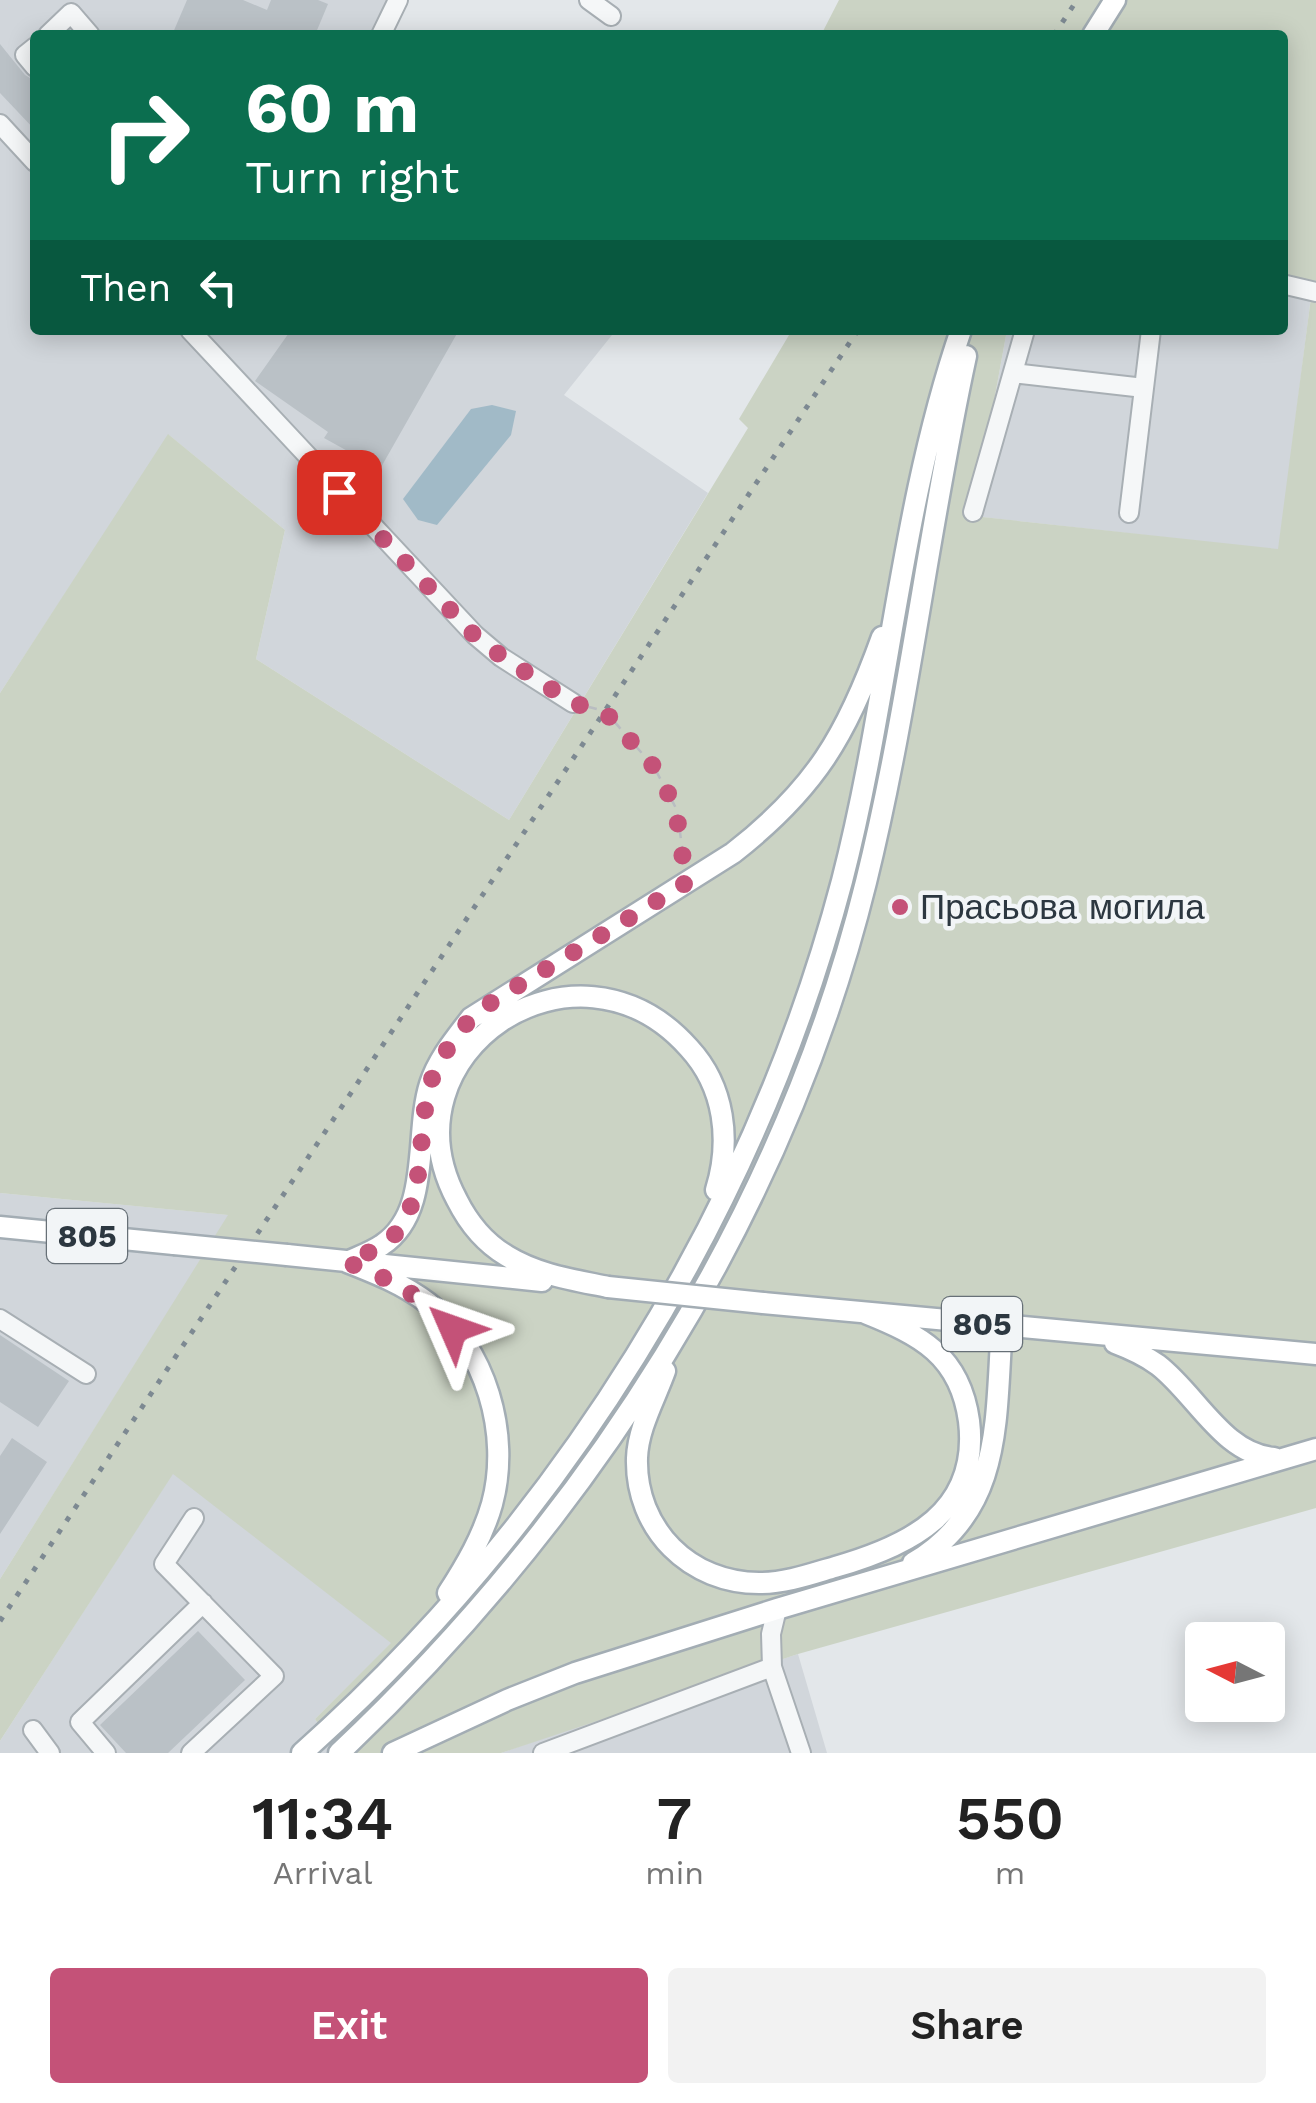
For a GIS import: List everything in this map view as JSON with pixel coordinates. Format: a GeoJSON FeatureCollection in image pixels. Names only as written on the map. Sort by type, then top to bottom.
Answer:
{"type":"FeatureCollection","features":[{"type":"Feature","properties":{"kind":"main road"},"geometry":{"type":"LineString","coordinates":[[1096,30],[1115,0]]}},
{"type":"Feature","properties":{"kind":"main road"},"geometry":{"type":"LineString","coordinates":[[302,1753],[416,1644],[476,1576],[559,1469],[629,1363],[698,1246],[769,1095],[815,974],[842,880],[934,422],[960,335]]}},
{"type":"Feature","properties":{"kind":"main road"},"geometry":{"type":"LineString","coordinates":[[338,1753],[434,1659],[537,1539],[612,1438],[722,1255],[800,1086],[865,886],[904,705],[950,431],[971,335]]}},
{"type":"Feature","properties":{"kind":"main road"},"geometry":{"type":"LineString","coordinates":[[346,1262],[382,1246],[397,1232],[409,1212],[430,1081],[446,1050],[471,1018],[733,854],[773,822],[813,778],[849,720],[901,581]]}},
{"type":"Feature","properties":{"kind":"main road"},"geometry":{"type":"LineString","coordinates":[[608,1287],[530,1268],[504,1254],[463,1213],[449,1185],[441,1156],[444,1101],[454,1074],[470,1050],[490,1028],[511,1014],[565,996],[624,1002],[652,1015],[697,1056],[722,1114],[726,1141],[721,1173],[698,1246]]}},
{"type":"Feature","properties":{"kind":"main road","name":"805"},"geometry":{"type":"LineString","coordinates":[[0,1227],[1316,1354]]}},
{"type":"Feature","properties":{"kind":"main road"},"geometry":{"type":"LineString","coordinates":[[346,1262],[404,1287],[432,1306],[453,1329],[487,1388],[496,1428],[493,1501],[480,1538],[416,1644]]}},
{"type":"Feature","properties":{"kind":"main road"},"geometry":{"type":"LineString","coordinates":[[685,1320],[643,1428],[637,1454],[644,1508],[661,1537],[681,1558],[704,1573],[762,1583],[811,1574],[903,1544],[943,1514],[963,1478],[971,1436],[968,1410],[957,1382],[926,1340],[865,1313]]}},
{"type":"Feature","properties":{"kind":"main road"},"geometry":{"type":"LineString","coordinates":[[890,1576],[949,1537],[970,1513],[982,1488],[994,1426],[1002,1326]]}},
{"type":"Feature","properties":{"kind":"main road","name":"805"},"geometry":{"type":"LineString","coordinates":[[1100,1336],[1136,1351],[1160,1367],[1238,1446],[1257,1456],[1282,1458]]}},
{"type":"Feature","properties":{"kind":"main road"},"geometry":{"type":"LineString","coordinates":[[393,1753],[575,1673],[1316,1450]]}},
{"type":"Feature","properties":{"kind":"street"},"geometry":{"type":"LineString","coordinates":[[383,30],[398,0]]}},
{"type":"Feature","properties":{"kind":"street"},"geometry":{"type":"LineString","coordinates":[[589,0],[611,16]]}},
{"type":"Feature","properties":{"kind":"street"},"geometry":{"type":"LineString","coordinates":[[53,30],[71,14],[85,30]]}},
{"type":"Feature","properties":{"kind":"street"},"geometry":{"type":"LineString","coordinates":[[0,124],[30,157]]}},
{"type":"Feature","properties":{"kind":"street"},"geometry":{"type":"LineString","coordinates":[[1288,285],[1316,292]]}},
{"type":"Feature","properties":{"kind":"street"},"geometry":{"type":"LineString","coordinates":[[195,335],[474,635],[573,703]]}},
{"type":"Feature","properties":{"kind":"street"},"geometry":{"type":"LineString","coordinates":[[973,512],[1023,335]]}},
{"type":"Feature","properties":{"kind":"street"},"geometry":{"type":"LineString","coordinates":[[1129,513],[1150,335]]}},
{"type":"Feature","properties":{"kind":"street"},"geometry":{"type":"LineString","coordinates":[[1012,373],[1144,388]]}},
{"type":"Feature","properties":{"kind":"street"},"geometry":{"type":"LineString","coordinates":[[0,1319],[86,1374]]}},
{"type":"Feature","properties":{"kind":"street"},"geometry":{"type":"LineString","coordinates":[[192,1753],[274,1676],[164,1564],[194,1518]]}},
{"type":"Feature","properties":{"kind":"street"},"geometry":{"type":"LineString","coordinates":[[106,1753],[80,1722],[203,1604]]}},
{"type":"Feature","properties":{"kind":"street"},"geometry":{"type":"LineString","coordinates":[[778,1609],[770,1634],[772,1667],[801,1753]]}},
{"type":"Feature","properties":{"kind":"street"},"geometry":{"type":"LineString","coordinates":[[543,1753],[772,1667]]}},
{"type":"Feature","properties":{"kind":"street"},"geometry":{"type":"LineString","coordinates":[[33,1730],[50,1753]]}},
{"type":"Feature","properties":{"kind":"path"},"geometry":{"type":"LineString","coordinates":[[573,703],[605,712],[654,767],[677,810],[679,842],[689,881]]}},
{"type":"Feature","properties":{"kind":"shaded area"},"geometry":{"type":"Polygon","coordinates":[[[0,0],[405,0],[394,30],[30,30],[30,335],[612,335],[564,395],[708,493],[509,820],[256,659],[285,530],[169,435],[0,693],[0,0]]]}},
{"type":"Feature","properties":{"kind":"shaded area"},"geometry":{"type":"Polygon","coordinates":[[[1288,278],[1313,281],[1279,550],[973,516],[1006,335],[1288,335],[1288,278]]]}},
{"type":"Feature","properties":{"kind":"shaded area"},"geometry":{"type":"Polygon","coordinates":[[[0,1193],[229,1215],[0,1579],[0,1193]]]}},
{"type":"Feature","properties":{"kind":"shaded area"},"geometry":{"type":"Polygon","coordinates":[[[173,1473],[392,1643],[315,1719],[337,1753],[0,1753],[0,1741],[173,1473]]]}},
{"type":"Feature","properties":{"kind":"shaded area"},"geometry":{"type":"Polygon","coordinates":[[[798,1654],[827,1753],[501,1753],[593,1721],[798,1654]]]}},
{"type":"Feature","properties":{"kind":"green space"},"geometry":{"type":"Polygon","coordinates":[[[839,0],[1316,0],[1316,1508],[798,1654],[501,1753],[337,1753],[315,1719],[391,1643],[173,1474],[0,1741],[0,1579],[228,1215],[0,1193],[0,693],[168,434],[285,530],[256,659],[509,820],[748,428],[739,419],[789,335],[1006,335],[973,516],[1278,549],[1313,282],[1288,279],[1288,30],[824,30],[839,0]]]}},
{"type":"Feature","properties":{"kind":"water"},"geometry":{"type":"Polygon","coordinates":[[[492,405],[516,411],[511,435],[437,525],[418,520],[403,499],[471,409],[492,405]]]}},
{"type":"Feature","properties":{"kind":"building"},"geometry":{"type":"Polygon","coordinates":[[[187,0],[243,0],[267,10],[271,0],[318,0],[328,4],[317,30],[174,30],[187,0]]]}},
{"type":"Feature","properties":{"kind":"building"},"geometry":{"type":"Polygon","coordinates":[[[0,44],[30,78],[30,125],[0,93],[0,44]]]}},
{"type":"Feature","properties":{"kind":"building"},"geometry":{"type":"Polygon","coordinates":[[[287,335],[456,335],[380,469],[324,438],[328,432],[255,381],[287,335]]]}},
{"type":"Feature","properties":{"kind":"building"},"geometry":{"type":"Polygon","coordinates":[[[0,1335],[69,1381],[38,1427],[0,1402],[0,1335]]]}},
{"type":"Feature","properties":{"kind":"building"},"geometry":{"type":"Polygon","coordinates":[[[12,1438],[47,1462],[0,1534],[0,1456],[12,1438]]]}},
{"type":"Feature","properties":{"kind":"building"},"geometry":{"type":"Polygon","coordinates":[[[198,1631],[245,1680],[168,1753],[126,1753],[100,1725],[198,1631]]]}},
{"type":"Feature","properties":{"kind":"railway"},"geometry":{"type":"LineString","coordinates":[[1057,30],[1077,0]]}},
{"type":"Feature","properties":{"kind":"railway"},"geometry":{"type":"LineString","coordinates":[[0,1621],[855,335]]}},
{"type":"Feature","properties":{"kind":"place","name":"Прасьова могила"},"geometry":{"type":"Point","coordinates":[900,907]}},
{"type":"Feature","properties":{"kind":"route"},"geometry":{"type":"LineString","coordinates":[[339,492],[474,635],[573,703],[605,712],[654,767],[677,810],[679,842],[689,881],[471,1018],[446,1050],[430,1081],[423,1109],[409,1212],[397,1232],[382,1246],[346,1262],[404,1287],[432,1306],[453,1329]]}}]}
